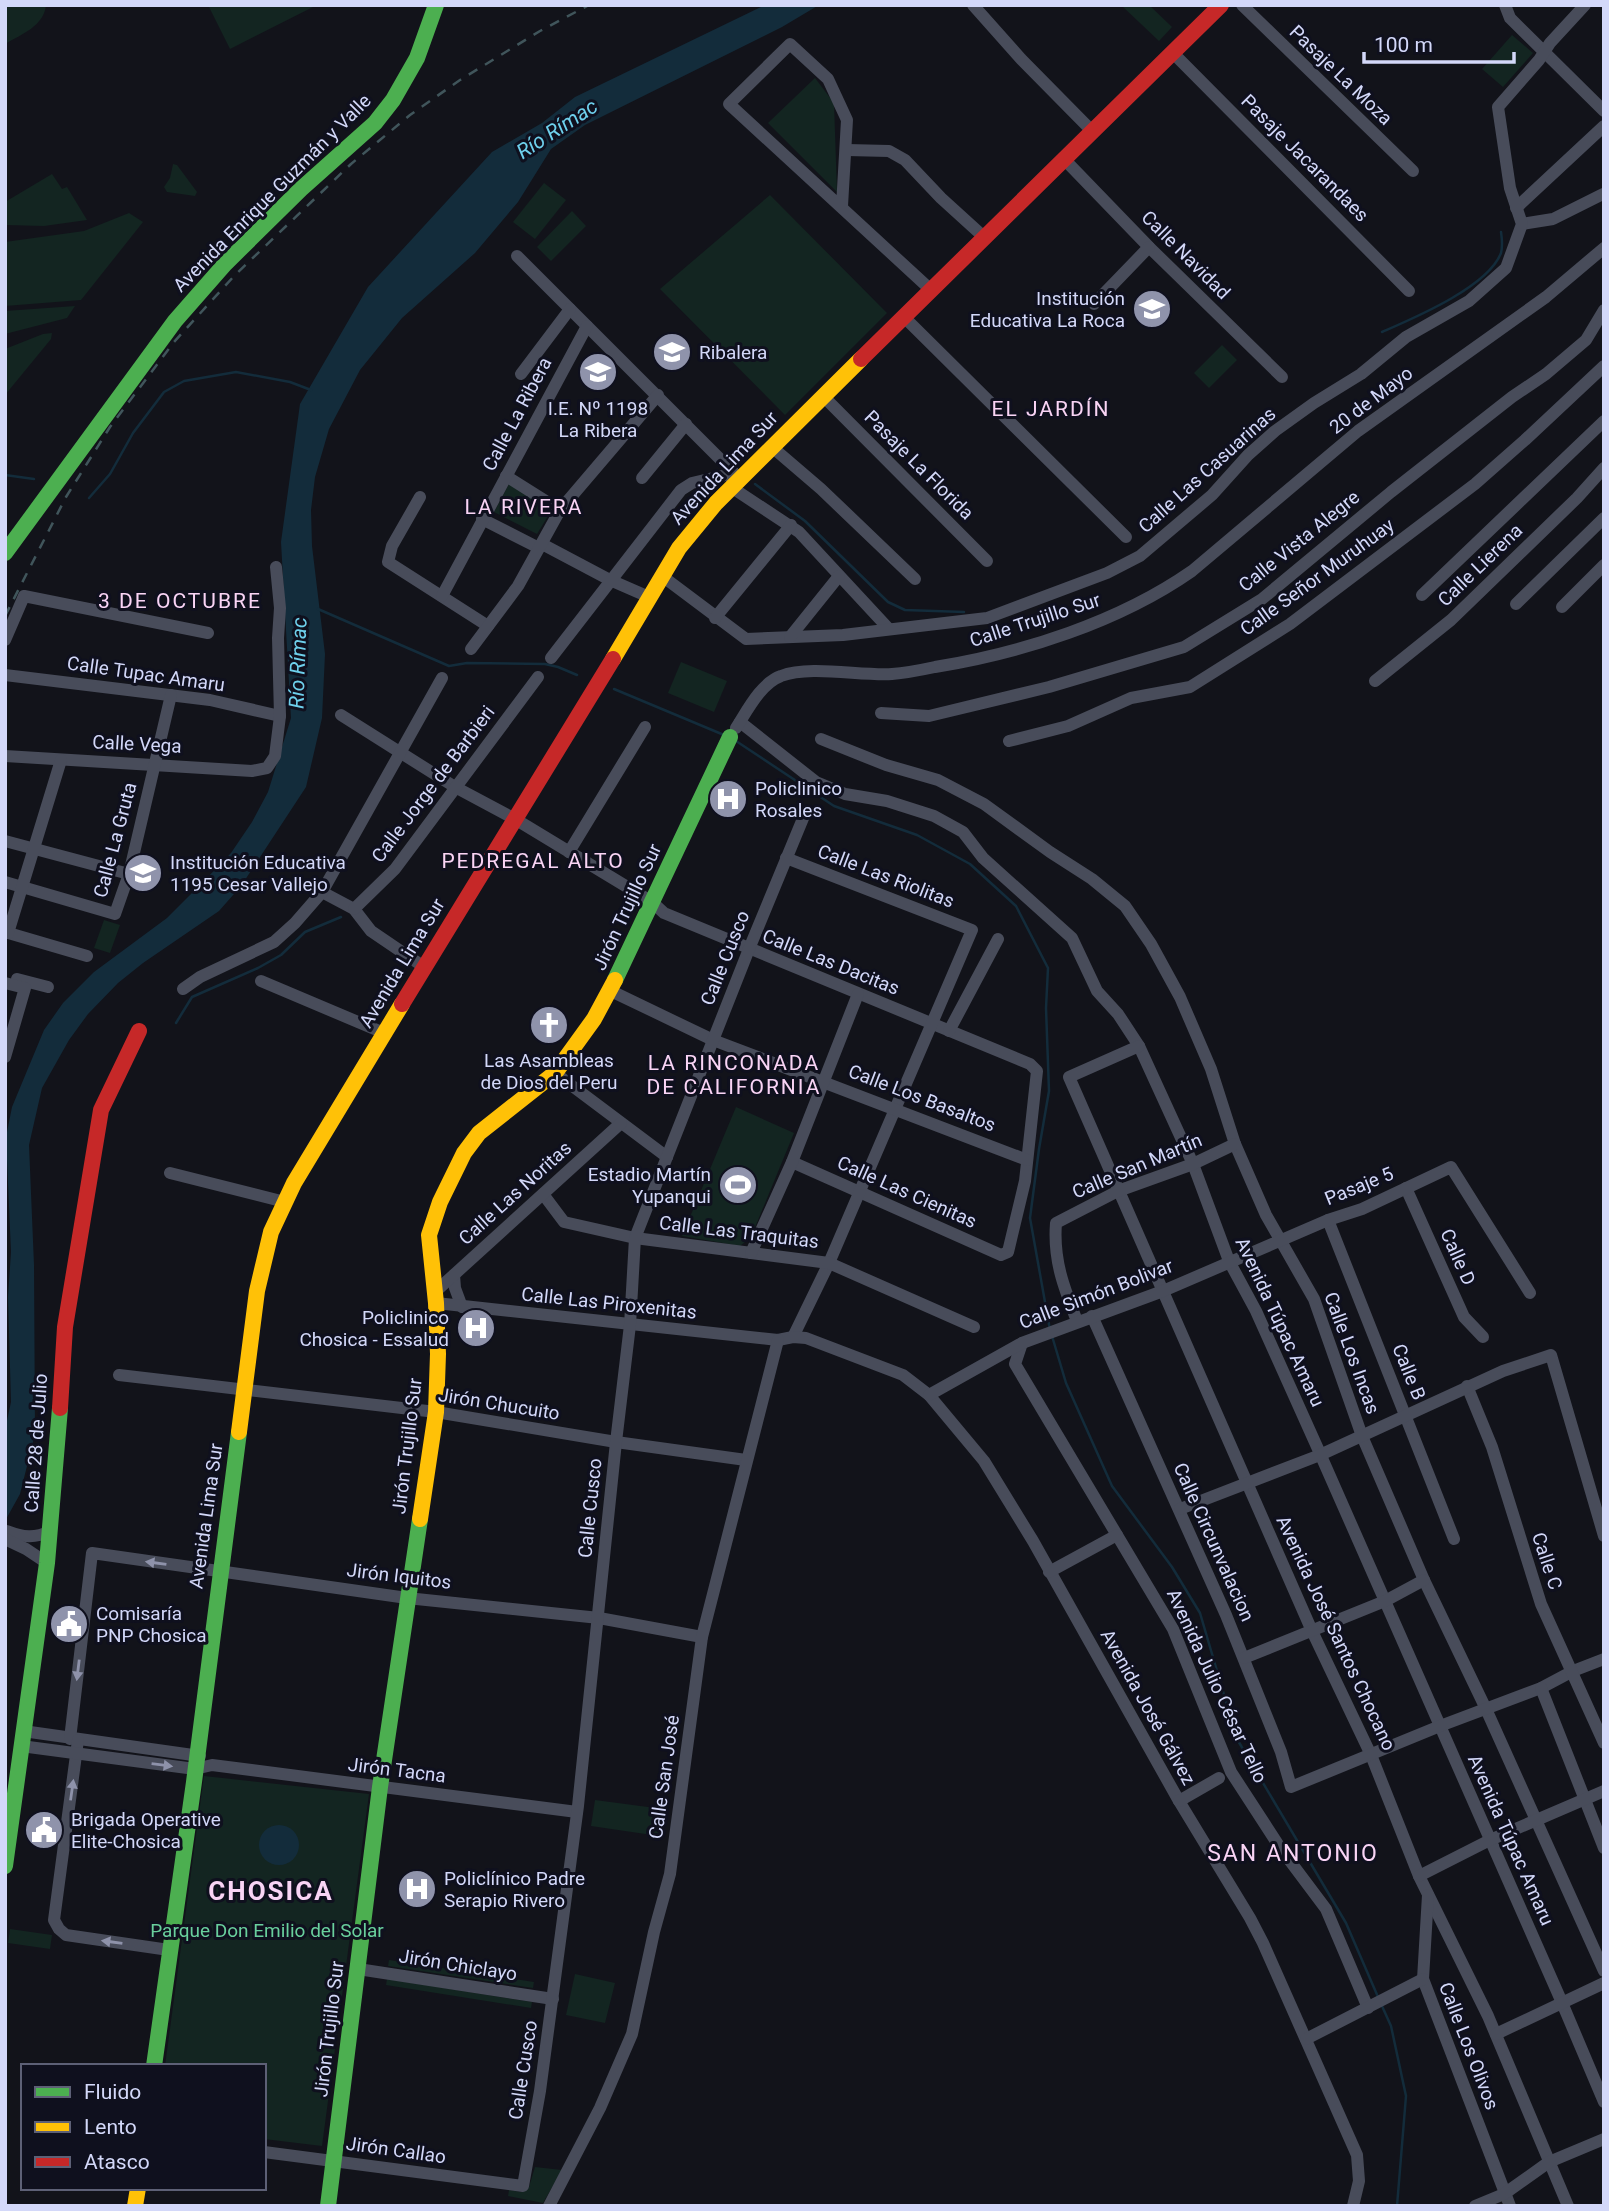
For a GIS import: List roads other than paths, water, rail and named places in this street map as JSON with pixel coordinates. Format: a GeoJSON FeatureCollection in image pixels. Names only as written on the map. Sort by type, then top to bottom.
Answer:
{"type":"FeatureCollection","features":[{"type":"Feature","properties":{"kind":"main road","name":"Avenida Enrique Guzmán y Valle"},"geometry":{"type":"LineString","coordinates":[[5,553],[174,321],[225,264],[375,123],[393,100],[417,58],[436,5]]}},
{"type":"Feature","properties":{"kind":"main road","name":"Avenida Lima Sur"},"geometry":{"type":"LineString","coordinates":[[154,2064],[257,1291],[271,1232],[285,1202],[384,1033],[690,533],[733,480],[772,447],[1221,5]]}},
{"type":"Feature","properties":{"kind":"main road","name":"Jirón Trujillo Sur"},"geometry":{"type":"LineString","coordinates":[[328,2206],[380,1787],[436,1412],[436,1297],[429,1235],[440,1202],[464,1153],[486,1126],[555,1073],[611,991],[730,737]]}},
{"type":"Feature","properties":{"kind":"main road","name":"Calle 28 de Julio"},"geometry":{"type":"LineString","coordinates":[[5,1866],[47,1563],[65,1327],[101,1110],[138,1031]]}},
{"type":"Feature","properties":{"kind":"street"},"geometry":{"type":"LineString","coordinates":[[973,5],[1021,59],[1093,132]]}},
{"type":"Feature","properties":{"kind":"street","name":"Pasaje La Moza"},"geometry":{"type":"LineString","coordinates":[[1242,5],[1413,172]]}},
{"type":"Feature","properties":{"kind":"street"},"geometry":{"type":"LineString","coordinates":[[1585,5],[1498,107],[1507,172],[1522,225],[1553,219],[1603,194]]}},
{"type":"Feature","properties":{"kind":"street"},"geometry":{"type":"LineString","coordinates":[[1505,8],[1510,18],[1604,111]]}},
{"type":"Feature","properties":{"kind":"street"},"geometry":{"type":"LineString","coordinates":[[842,206],[847,120],[828,79],[790,44],[729,104],[931,290]]}},
{"type":"Feature","properties":{"kind":"street","name":"Pasaje Jacarandaes"},"geometry":{"type":"LineString","coordinates":[[1173,53],[1409,291]]}},
{"type":"Feature","properties":{"kind":"street"},"geometry":{"type":"LineString","coordinates":[[1516,208],[1604,126]]}},
{"type":"Feature","properties":{"kind":"street"},"geometry":{"type":"LineString","coordinates":[[846,150],[889,151],[905,160],[941,198],[985,237]]}},
{"type":"Feature","properties":{"kind":"street","name":"Calle Navidad"},"geometry":{"type":"LineString","coordinates":[[1064,159],[1149,247],[1282,377]]}},
{"type":"Feature","properties":{"kind":"street","name":"Calle Las Casuarinas"},"geometry":{"type":"LineString","coordinates":[[662,576],[746,639],[843,635],[987,618],[1107,573],[1140,556],[1212,495],[1248,455],[1275,431],[1361,374],[1406,337],[1469,301],[1502,273],[1511,259],[1522,225]]}},
{"type":"Feature","properties":{"kind":"street"},"geometry":{"type":"LineString","coordinates":[[1094,304],[1149,247]]}},
{"type":"Feature","properties":{"kind":"street","name":"20 de Mayo"},"geometry":{"type":"LineString","coordinates":[[1167,589],[1358,431],[1563,284],[1604,248]]}},
{"type":"Feature","properties":{"kind":"street"},"geometry":{"type":"LineString","coordinates":[[517,256],[686,424],[733,480],[791,525],[888,628]]}},
{"type":"Feature","properties":{"kind":"street"},"geometry":{"type":"LineString","coordinates":[[521,374],[570,309]]}},
{"type":"Feature","properties":{"kind":"street","name":"Calle Vista Alegre"},"geometry":{"type":"LineString","coordinates":[[881,713],[929,716],[1049,687],[1184,647],[1262,599],[1391,492],[1512,397],[1546,374],[1586,340],[1604,310]]}},
{"type":"Feature","properties":{"kind":"street"},"geometry":{"type":"LineString","coordinates":[[904,317],[1126,537]]}},
{"type":"Feature","properties":{"kind":"street","name":"Calle La Ribera"},"geometry":{"type":"LineString","coordinates":[[442,596],[587,326]]}},
{"type":"Feature","properties":{"kind":"street","name":"Calle Señor Muruhuay"},"geometry":{"type":"LineString","coordinates":[[1009,741],[1068,726],[1131,698],[1190,687],[1280,631],[1475,484],[1604,366]]}},
{"type":"Feature","properties":{"kind":"street"},"geometry":{"type":"LineString","coordinates":[[471,649],[518,586],[560,510],[617,440],[658,396]]}},
{"type":"Feature","properties":{"kind":"street","name":"Pasaje La Florida"},"geometry":{"type":"LineString","coordinates":[[823,396],[987,561]]}},
{"type":"Feature","properties":{"kind":"street"},"geometry":{"type":"LineString","coordinates":[[642,478],[686,424]]}},
{"type":"Feature","properties":{"kind":"street"},"geometry":{"type":"LineString","coordinates":[[1422,595],[1600,425]]}},
{"type":"Feature","properties":{"kind":"street"},"geometry":{"type":"LineString","coordinates":[[772,447],[829,496],[915,579]]}},
{"type":"Feature","properties":{"kind":"street","name":"Calle Lierena"},"geometry":{"type":"LineString","coordinates":[[1375,681],[1469,603],[1577,498],[1604,468]]}},
{"type":"Feature","properties":{"kind":"street"},"geometry":{"type":"LineString","coordinates":[[506,476],[560,510]]}},
{"type":"Feature","properties":{"kind":"street"},"geometry":{"type":"LineString","coordinates":[[551,658],[681,490],[692,483],[733,480]]}},
{"type":"Feature","properties":{"kind":"street"},"geometry":{"type":"LineString","coordinates":[[420,497],[392,546],[388,562],[488,626]]}},
{"type":"Feature","properties":{"kind":"street"},"geometry":{"type":"LineString","coordinates":[[1516,604],[1604,518]]}},
{"type":"Feature","properties":{"kind":"street"},"geometry":{"type":"LineString","coordinates":[[482,519],[649,597]]}},
{"type":"Feature","properties":{"kind":"street"},"geometry":{"type":"LineString","coordinates":[[715,618],[791,525]]}},
{"type":"Feature","properties":{"kind":"street"},"geometry":{"type":"LineString","coordinates":[[1562,607],[1604,565]]}},
{"type":"Feature","properties":{"kind":"street"},"geometry":{"type":"LineString","coordinates":[[276,567],[280,608],[280,716]]}},
{"type":"Feature","properties":{"kind":"street"},"geometry":{"type":"LineString","coordinates":[[790,637],[839,576]]}},
{"type":"Feature","properties":{"kind":"street","name":"Calle Trujillo Sur"},"geometry":{"type":"LineString","coordinates":[[730,737],[761,693],[779,676],[795,673],[893,674],[994,656],[1112,615],[1167,589]]}},
{"type":"Feature","properties":{"kind":"street"},"geometry":{"type":"LineString","coordinates":[[5,640],[24,596],[208,633]]}},
{"type":"Feature","properties":{"kind":"street","name":"Calle Tupac Amaru"},"geometry":{"type":"LineString","coordinates":[[5,675],[210,700],[280,716]]}},
{"type":"Feature","properties":{"kind":"street","name":"Calle Jorge de Barbieri"},"geometry":{"type":"LineString","coordinates":[[354,909],[396,869],[538,677]]}},
{"type":"Feature","properties":{"kind":"street"},"geometry":{"type":"LineString","coordinates":[[183,989],[200,977],[274,942],[295,923],[321,892],[442,678]]}},
{"type":"Feature","properties":{"kind":"street","name":"Calle La Gruta"},"geometry":{"type":"LineString","coordinates":[[22,887],[115,914],[129,874],[171,695]]}},
{"type":"Feature","properties":{"kind":"street","name":"Calle Las Dacitas"},"geometry":{"type":"LineString","coordinates":[[341,715],[455,787],[514,819],[652,902],[664,913],[1030,1064],[1037,1071],[1027,1160]]}},
{"type":"Feature","properties":{"kind":"street","name":"Calle Vega"},"geometry":{"type":"LineString","coordinates":[[5,756],[258,771],[267,768],[275,756],[280,716]]}},
{"type":"Feature","properties":{"kind":"street","name":"Avenida Túpac Amaru"},"geometry":{"type":"LineString","coordinates":[[740,722],[816,782],[845,794],[887,802],[934,816],[963,832],[984,859],[1072,938],[1097,991],[1118,1014],[1139,1046],[1193,1164],[1229,1261],[1256,1311],[1562,2001],[1604,2102]]}},
{"type":"Feature","properties":{"kind":"street"},"geometry":{"type":"LineString","coordinates":[[569,852],[645,727]]}},
{"type":"Feature","properties":{"kind":"street","name":"Calle Los Incas"},"geometry":{"type":"LineString","coordinates":[[821,739],[886,765],[938,780],[984,804],[1092,879],[1125,906],[1151,944],[1180,997],[1211,1069],[1235,1144],[1266,1215],[1314,1299],[1362,1436],[1424,1580],[1486,1709],[1604,1971]]}},
{"type":"Feature","properties":{"kind":"street"},"geometry":{"type":"LineString","coordinates":[[61,760],[6,932],[87,956]]}},
{"type":"Feature","properties":{"kind":"street","name":"Calle Cusco"},"geometry":{"type":"LineString","coordinates":[[523,2186],[540,2091],[577,1812],[630,1325],[635,1238],[804,816]]}},
{"type":"Feature","properties":{"kind":"street"},"geometry":{"type":"LineString","coordinates":[[5,841],[129,874]]}},
{"type":"Feature","properties":{"kind":"street","name":"Calle Las Riolitas"},"geometry":{"type":"LineString","coordinates":[[786,858],[972,930],[931,1023]]}},
{"type":"Feature","properties":{"kind":"street"},"geometry":{"type":"LineString","coordinates":[[5,882],[22,887]]}},
{"type":"Feature","properties":{"kind":"street"},"geometry":{"type":"LineString","coordinates":[[321,892],[354,909],[371,931],[424,967]]}},
{"type":"Feature","properties":{"kind":"street"},"geometry":{"type":"LineString","coordinates":[[949,1031],[998,939]]}},
{"type":"Feature","properties":{"kind":"street"},"geometry":{"type":"LineString","coordinates":[[5,976],[47,987]]}},
{"type":"Feature","properties":{"kind":"street"},"geometry":{"type":"LineString","coordinates":[[261,981],[384,1033]]}},
{"type":"Feature","properties":{"kind":"street"},"geometry":{"type":"LineString","coordinates":[[5,983],[24,988],[5,1057]]}},
{"type":"Feature","properties":{"kind":"street","name":"Calle Los Basaltos"},"geometry":{"type":"LineString","coordinates":[[611,991],[713,1040],[1027,1160]]}},
{"type":"Feature","properties":{"kind":"street"},"geometry":{"type":"LineString","coordinates":[[751,1253],[792,1162],[858,994]]}},
{"type":"Feature","properties":{"kind":"street"},"geometry":{"type":"LineString","coordinates":[[793,1337],[829,1263],[931,1023]]}},
{"type":"Feature","properties":{"kind":"street","name":"Avenida José Santos Chocano"},"geometry":{"type":"LineString","coordinates":[[1139,1046],[1069,1077],[1312,1632],[1371,1755],[1419,1876],[1496,2034],[1568,2206]]}},
{"type":"Feature","properties":{"kind":"street"},"geometry":{"type":"LineString","coordinates":[[555,1073],[667,1157]]}},
{"type":"Feature","properties":{"kind":"street","name":"Calle Las Noritas"},"geometry":{"type":"LineString","coordinates":[[436,1297],[454,1275],[621,1123]]}},
{"type":"Feature","properties":{"kind":"street","name":"Calle San Martín"},"geometry":{"type":"LineString","coordinates":[[1077,1321],[1059,1271],[1054,1245],[1056,1223],[1118,1191],[1193,1164],[1235,1144]]}},
{"type":"Feature","properties":{"kind":"street","name":"Calle Las Cienitas"},"geometry":{"type":"LineString","coordinates":[[792,1162],[1001,1255],[1008,1252],[1025,1181],[1027,1160]]}},
{"type":"Feature","properties":{"kind":"street","name":"Pasaje 5"},"geometry":{"type":"LineString","coordinates":[[1282,1240],[1362,1209],[1451,1167],[1531,1293]]}},
{"type":"Feature","properties":{"kind":"street"},"geometry":{"type":"LineString","coordinates":[[170,1173],[285,1202]]}},
{"type":"Feature","properties":{"kind":"street","name":"Calle D"},"geometry":{"type":"LineString","coordinates":[[1406,1188],[1464,1317],[1483,1337]]}},
{"type":"Feature","properties":{"kind":"street","name":"Calle Las Traquitas"},"geometry":{"type":"LineString","coordinates":[[542,1194],[564,1222],[635,1238],[829,1263],[974,1327]]}},
{"type":"Feature","properties":{"kind":"street","name":"Calle B"},"geometry":{"type":"LineString","coordinates":[[1328,1220],[1454,1539]]}},
{"type":"Feature","properties":{"kind":"street","name":"Calle Simón Bolivar"},"geometry":{"type":"LineString","coordinates":[[929,1395],[1022,1343],[1163,1291],[1282,1240]]}},
{"type":"Feature","properties":{"kind":"street"},"geometry":{"type":"LineString","coordinates":[[454,1275],[462,1307]]}},
{"type":"Feature","properties":{"kind":"street","name":"Calle Las Piroxenitas"},"geometry":{"type":"LineString","coordinates":[[436,1297],[462,1307],[779,1340]]}},
{"type":"Feature","properties":{"kind":"street","name":"Calle Circunvalacion"},"geometry":{"type":"LineString","coordinates":[[1092,1316],[1244,1658],[1281,1752],[1291,1787],[1371,1755]]}},
{"type":"Feature","properties":{"kind":"street","name":"Avenida José Gálvez"},"geometry":{"type":"LineString","coordinates":[[779,1340],[806,1338],[903,1375],[929,1395],[984,1461],[1179,1801],[1251,1918],[1357,2155],[1359,2182],[1353,2206]]}},
{"type":"Feature","properties":{"kind":"street","name":"Calle San José"},"geometry":{"type":"LineString","coordinates":[[549,2206],[600,2108],[632,2034],[654,1932],[670,1874],[702,1637],[779,1340]]}},
{"type":"Feature","properties":{"kind":"street","name":"Avenida Julio César Tello"},"geometry":{"type":"LineString","coordinates":[[1022,1343],[1015,1364],[1173,1629],[1231,1772],[1281,1849],[1326,1909],[1368,2008]]}},
{"type":"Feature","properties":{"kind":"street"},"geometry":{"type":"LineString","coordinates":[[1180,1509],[1320,1455],[1503,1370],[1551,1355],[1604,1536]]}},
{"type":"Feature","properties":{"kind":"street","name":"Jirón Chucuito"},"geometry":{"type":"LineString","coordinates":[[119,1375],[436,1412],[616,1442],[746,1460]]}},
{"type":"Feature","properties":{"kind":"street","name":"Calle C"},"geometry":{"type":"LineString","coordinates":[[1467,1386],[1492,1447],[1541,1604],[1604,1743]]}},
{"type":"Feature","properties":{"kind":"street"},"geometry":{"type":"LineString","coordinates":[[5,1530],[26,1537],[50,1531]]}},
{"type":"Feature","properties":{"kind":"street"},"geometry":{"type":"LineString","coordinates":[[1049,1572],[1117,1535]]}},
{"type":"Feature","properties":{"kind":"street"},"geometry":{"type":"LineString","coordinates":[[5,1539],[47,1563]]}},
{"type":"Feature","properties":{"kind":"street","name":"Jirón Iquitos"},"geometry":{"type":"LineString","coordinates":[[74,1739],[92,1553],[407,1598],[599,1618],[702,1637]]}},
{"type":"Feature","properties":{"kind":"street"},"geometry":{"type":"LineString","coordinates":[[1244,1658],[1385,1601],[1424,1580]]}},
{"type":"Feature","properties":{"kind":"street"},"geometry":{"type":"LineString","coordinates":[[1371,1755],[1541,1688],[1604,1659]]}},
{"type":"Feature","properties":{"kind":"street"},"geometry":{"type":"LineString","coordinates":[[1541,1688],[1604,1848]]}},
{"type":"Feature","properties":{"kind":"street","name":"Jirón Tacna"},"geometry":{"type":"LineString","coordinates":[[22,1739],[74,1739],[212,1765],[577,1812]]}},
{"type":"Feature","properties":{"kind":"street","name":"Jirón Tacna"},"geometry":{"type":"LineString","coordinates":[[22,1739],[77,1754],[196,1762]]}},
{"type":"Feature","properties":{"kind":"street"},"geometry":{"type":"LineString","coordinates":[[74,1739],[77,1754],[54,1920],[58,1929],[66,1935],[169,1950]]}},
{"type":"Feature","properties":{"kind":"street"},"geometry":{"type":"LineString","coordinates":[[1179,1801],[1219,1779]]}},
{"type":"Feature","properties":{"kind":"street"},"geometry":{"type":"LineString","coordinates":[[1419,1876],[1490,1840],[1604,1791]]}},
{"type":"Feature","properties":{"kind":"street","name":"Calle Los Olivos"},"geometry":{"type":"LineString","coordinates":[[1428,1895],[1423,1979],[1507,2200]]}},
{"type":"Feature","properties":{"kind":"street","name":"Jirón Chiclayo"},"geometry":{"type":"LineString","coordinates":[[358,1969],[553,1999]]}},
{"type":"Feature","properties":{"kind":"street"},"geometry":{"type":"LineString","coordinates":[[1306,2039],[1423,1979]]}},
{"type":"Feature","properties":{"kind":"street"},"geometry":{"type":"LineString","coordinates":[[1496,2034],[1604,1983]]}},
{"type":"Feature","properties":{"kind":"street"},"geometry":{"type":"LineString","coordinates":[[1475,2206],[1507,2200],[1549,2162],[1604,2138]]}},
{"type":"Feature","properties":{"kind":"street","name":"Jirón Callao"},"geometry":{"type":"LineString","coordinates":[[266,2152],[523,2186]]}},
{"type":"Feature","properties":{"kind":"water","name":"Río Rímac"},"geometry":{"type":"Polygon","coordinates":[[[765,5],[819,5],[782,27],[585,125],[551,149],[518,202],[475,253],[402,318],[360,370],[329,429],[315,477],[311,510],[312,546],[325,654],[322,718],[306,787],[241,886],[219,911],[118,983],[88,1014],[69,1040],[42,1088],[29,1145],[34,1265],[35,1434],[20,1494],[5,1521],[5,1430],[11,1402],[8,1297],[11,1252],[6,1137],[12,1107],[44,1030],[63,1003],[94,972],[167,918],[205,880],[231,853],[268,792],[291,718],[281,542],[300,404],[368,287],[492,152],[542,123],[575,97],[765,5]]]}},
{"type":"Feature","properties":{"kind":"water"},"geometry":{"type":"Polygon","coordinates":[[[279,1825],[293,1831],[299,1845],[293,1859],[279,1865],[265,1859],[259,1845],[265,1831],[279,1825]]]}},
{"type":"Feature","properties":{"kind":"waterway"},"geometry":{"type":"LineString","coordinates":[[1382,332],[1449,300],[1481,278],[1501,253],[1501,232]]}},
{"type":"Feature","properties":{"kind":"waterway"},"geometry":{"type":"LineString","coordinates":[[89,498],[110,474],[133,433],[164,392],[184,381],[236,372],[290,382],[311,390]]}},
{"type":"Feature","properties":{"kind":"waterway"},"geometry":{"type":"LineString","coordinates":[[5,475],[34,479]]}},
{"type":"Feature","properties":{"kind":"waterway"},"geometry":{"type":"LineString","coordinates":[[755,484],[805,521],[888,602],[905,610],[964,612]]}},
{"type":"Feature","properties":{"kind":"waterway"},"geometry":{"type":"LineString","coordinates":[[318,609],[449,666],[467,663],[545,664],[577,675]]}},
{"type":"Feature","properties":{"kind":"waterway"},"geometry":{"type":"LineString","coordinates":[[614,689],[724,735]]}},
{"type":"Feature","properties":{"kind":"waterway"},"geometry":{"type":"LineString","coordinates":[[736,741],[834,806],[917,835],[970,864],[1016,906],[1048,968],[1046,1008],[1049,1091],[1030,1218],[1050,1330]]}},
{"type":"Feature","properties":{"kind":"waterway"},"geometry":{"type":"LineString","coordinates":[[176,1023],[192,997],[258,968],[281,955],[305,932],[341,917]]}},
{"type":"Feature","properties":{"kind":"waterway"},"geometry":{"type":"LineString","coordinates":[[1052,1336],[1066,1383],[1112,1486],[1172,1567],[1200,1613],[1237,1739],[1346,1923],[1378,1997]]}},
{"type":"Feature","properties":{"kind":"waterway"},"geometry":{"type":"LineString","coordinates":[[1382,2006],[1391,2026],[1406,2096],[1397,2206]]}},
{"type":"Feature","properties":{"kind":"railway"},"geometry":{"type":"LineString","coordinates":[[5,616],[66,497],[110,427],[174,342],[235,275],[351,164],[410,115],[460,80],[540,31],[589,5]]}},
{"type":"Feature","properties":{"kind":"place","name":"Institución Educativa La Roca"},"geometry":{"type":"Point","coordinates":[1152,309]}},
{"type":"Feature","properties":{"kind":"place","name":"Ribalera"},"geometry":{"type":"Point","coordinates":[672,352]}},
{"type":"Feature","properties":{"kind":"place","name":"I.E. Nº 1198 La Ribera"},"geometry":{"type":"Point","coordinates":[598,372]}},
{"type":"Feature","properties":{"kind":"place","name":"Policlinico Rosales"},"geometry":{"type":"Point","coordinates":[728,799]}},
{"type":"Feature","properties":{"kind":"place","name":"Institución Educativa 1195 Cesar Vallejo"},"geometry":{"type":"Point","coordinates":[143,873]}},
{"type":"Feature","properties":{"kind":"place","name":"Las Asambleas de Dios del Peru"},"geometry":{"type":"Point","coordinates":[549,1025]}},
{"type":"Feature","properties":{"kind":"place","name":"Estadio Martín Yupanqui"},"geometry":{"type":"Point","coordinates":[738,1185]}},
{"type":"Feature","properties":{"kind":"place","name":"Policlinico Chosica - Essalud"},"geometry":{"type":"Point","coordinates":[476,1328]}},
{"type":"Feature","properties":{"kind":"place","name":"Comisaría PNP Chosica"},"geometry":{"type":"Point","coordinates":[69,1624]}},
{"type":"Feature","properties":{"kind":"place","name":"Brigada Operative Elite-Chosica"},"geometry":{"type":"Point","coordinates":[44,1830]}},
{"type":"Feature","properties":{"kind":"place","name":"Policlínico Padre Serapio Rivero"},"geometry":{"type":"Point","coordinates":[417,1889]}},
{"type":"Feature","properties":{"kind":"district","name":"EL JARDÍN"},"geometry":{"type":"Point","coordinates":[1051,409]}},
{"type":"Feature","properties":{"kind":"district","name":"LA RIVERA"},"geometry":{"type":"Point","coordinates":[524,507]}},
{"type":"Feature","properties":{"kind":"district","name":"3 DE OCTUBRE"},"geometry":{"type":"Point","coordinates":[180,601]}},
{"type":"Feature","properties":{"kind":"district","name":"PEDREGAL ALTO"},"geometry":{"type":"Point","coordinates":[533,861]}},
{"type":"Feature","properties":{"kind":"district","name":"LA RINCONADA DE CALIFORNIA"},"geometry":{"type":"Point","coordinates":[734,1075]}},
{"type":"Feature","properties":{"kind":"district","name":"SAN ANTONIO"},"geometry":{"type":"Point","coordinates":[1293,1853]}},
{"type":"Feature","properties":{"kind":"district","name":"CHOSICA"},"geometry":{"type":"Point","coordinates":[271,1891]}},
{"type":"Feature","properties":{"kind":"park label","name":"Parque Don Emilio del Solar"},"geometry":{"type":"Point","coordinates":[267,1930]}}]}
